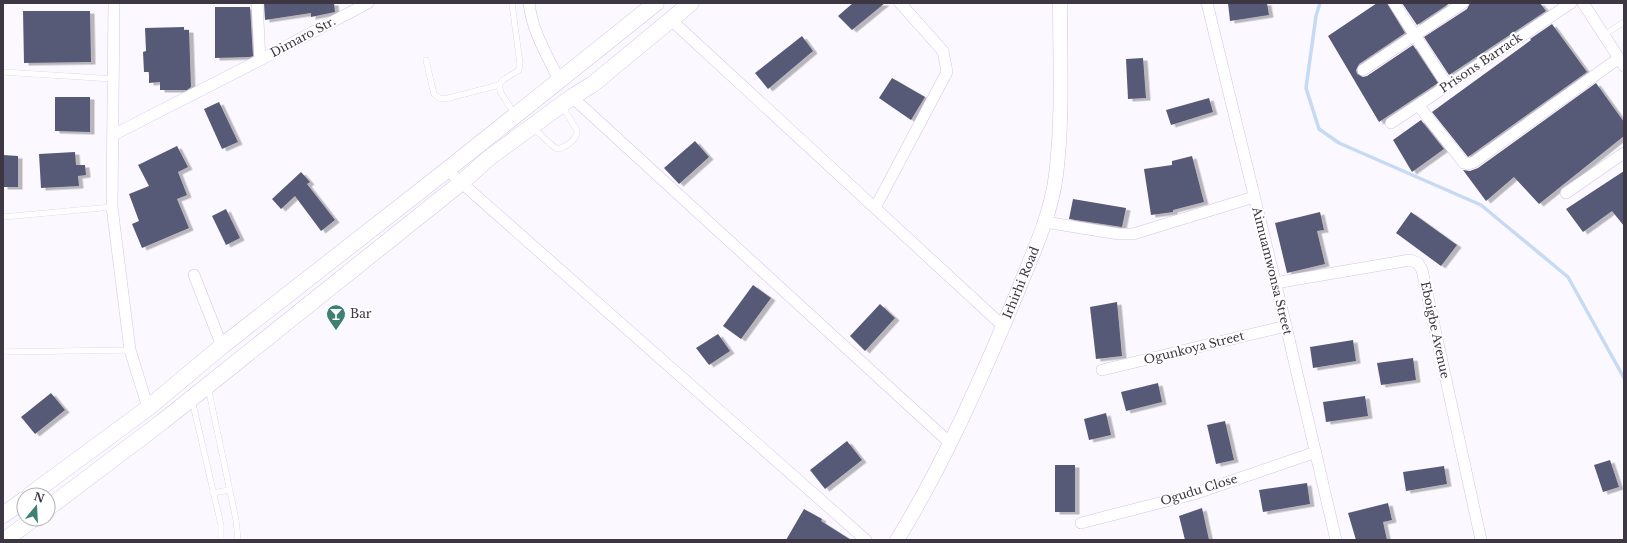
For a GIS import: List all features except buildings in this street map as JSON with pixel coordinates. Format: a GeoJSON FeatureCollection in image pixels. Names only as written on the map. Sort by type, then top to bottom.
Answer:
{"type":"FeatureCollection","features":[{"type":"Feature","properties":{"kind":"main road"},"geometry":{"type":"LineString","coordinates":[[41,487],[148,408],[222,346],[447,170],[656,3]]}},
{"type":"Feature","properties":{"kind":"main road"},"geometry":{"type":"LineString","coordinates":[[56,502],[192,398],[462,182],[489,158],[567,101],[593,84],[691,3]]}},
{"type":"Feature","properties":{"kind":"main road"},"geometry":{"type":"LineString","coordinates":[[3,515],[16,506]]}},
{"type":"Feature","properties":{"kind":"main road"},"geometry":{"type":"LineString","coordinates":[[6,540],[23,527]]}},
{"type":"Feature","properties":{"kind":"street"},"geometry":{"type":"LineString","coordinates":[[114,3],[112,207],[130,350],[148,408]]}},
{"type":"Feature","properties":{"kind":"street"},"geometry":{"type":"LineString","coordinates":[[257,3],[260,60]]}},
{"type":"Feature","properties":{"kind":"street","name":"Dimaro Str."},"geometry":{"type":"LineString","coordinates":[[113,135],[368,3]]}},
{"type":"Feature","properties":{"kind":"street"},"geometry":{"type":"LineString","coordinates":[[529,3],[530,13],[537,34],[559,80]]}},
{"type":"Feature","properties":{"kind":"street"},"geometry":{"type":"LineString","coordinates":[[875,208],[947,72],[943,51],[900,3]]}},
{"type":"Feature","properties":{"kind":"street","name":"Irhirhi Road"},"geometry":{"type":"LineString","coordinates":[[897,540],[923,498],[950,443],[1003,326],[1045,222],[1056,176],[1059,136],[1060,3]]}},
{"type":"Feature","properties":{"kind":"street","name":"Aimuamwonsa Street"},"geometry":{"type":"LineString","coordinates":[[1206,3],[1286,326],[1336,540]]}},
{"type":"Feature","properties":{"kind":"street"},"geometry":{"type":"LineString","coordinates":[[1394,3],[1447,85]]}},
{"type":"Feature","properties":{"kind":"street"},"geometry":{"type":"LineString","coordinates":[[1363,70],[1463,3]]}},
{"type":"Feature","properties":{"kind":"street","name":"Prisons Barrack"},"geometry":{"type":"LineString","coordinates":[[1391,123],[1571,3]]}},
{"type":"Feature","properties":{"kind":"street"},"geometry":{"type":"LineString","coordinates":[[1418,105],[1464,163],[1468,164],[1474,162],[1621,62],[1583,3]]}},
{"type":"Feature","properties":{"kind":"street"},"geometry":{"type":"LineString","coordinates":[[670,19],[1003,326]]}},
{"type":"Feature","properties":{"kind":"street"},"geometry":{"type":"LineString","coordinates":[[567,101],[950,443]]}},
{"type":"Feature","properties":{"kind":"street"},"geometry":{"type":"LineString","coordinates":[[1566,192],[1624,153]]}},
{"type":"Feature","properties":{"kind":"street"},"geometry":{"type":"LineString","coordinates":[[447,170],[866,540]]}},
{"type":"Feature","properties":{"kind":"street"},"geometry":{"type":"LineString","coordinates":[[1045,222],[1120,234],[1133,234],[1254,197]]}},
{"type":"Feature","properties":{"kind":"street","name":"Eboigbe Avenue"},"geometry":{"type":"LineString","coordinates":[[1275,283],[1410,260],[1418,263],[1422,270],[1481,540]]}},
{"type":"Feature","properties":{"kind":"street"},"geometry":{"type":"LineString","coordinates":[[194,275],[222,346]]}},
{"type":"Feature","properties":{"kind":"street","name":"Ogunkoya Street"},"geometry":{"type":"LineString","coordinates":[[1102,370],[1286,326]]}},
{"type":"Feature","properties":{"kind":"street","name":"Ogudu Close"},"geometry":{"type":"LineString","coordinates":[[1081,523],[1194,494],[1316,452]]}},
{"type":"Feature","properties":{"kind":"lane"},"geometry":{"type":"LineString","coordinates":[[426,60],[434,94],[439,98],[445,99],[499,85],[503,80],[519,70],[520,64],[512,3]]}},
{"type":"Feature","properties":{"kind":"lane"},"geometry":{"type":"LineString","coordinates":[[1604,35],[1624,22]]}},
{"type":"Feature","properties":{"kind":"lane"},"geometry":{"type":"LineString","coordinates":[[3,72],[114,79]]}},
{"type":"Feature","properties":{"kind":"lane"},"geometry":{"type":"LineString","coordinates":[[499,85],[501,92],[516,115]]}},
{"type":"Feature","properties":{"kind":"lane"},"geometry":{"type":"LineString","coordinates":[[532,126],[554,147],[558,149],[563,148],[578,134],[567,101]]}},
{"type":"Feature","properties":{"kind":"lane"},"geometry":{"type":"LineString","coordinates":[[3,217],[112,207]]}},
{"type":"Feature","properties":{"kind":"lane"},"geometry":{"type":"LineString","coordinates":[[3,352],[130,350]]}},
{"type":"Feature","properties":{"kind":"lane"},"geometry":{"type":"LineString","coordinates":[[208,385],[236,520],[238,540]]}},
{"type":"Feature","properties":{"kind":"lane"},"geometry":{"type":"LineString","coordinates":[[192,398],[221,524],[221,540]]}},
{"type":"Feature","properties":{"kind":"lane"},"geometry":{"type":"LineString","coordinates":[[213,493],[229,490]]}},
{"type":"Feature","properties":{"kind":"waterway"},"geometry":{"type":"LineString","coordinates":[[1320,3],[1316,16],[1306,88],[1319,129],[1339,143],[1481,205],[1568,277],[1624,378]]}},
{"type":"Feature","properties":{"kind":"place","name":"Bar"},"geometry":{"type":"Point","coordinates":[336,331]}}]}
